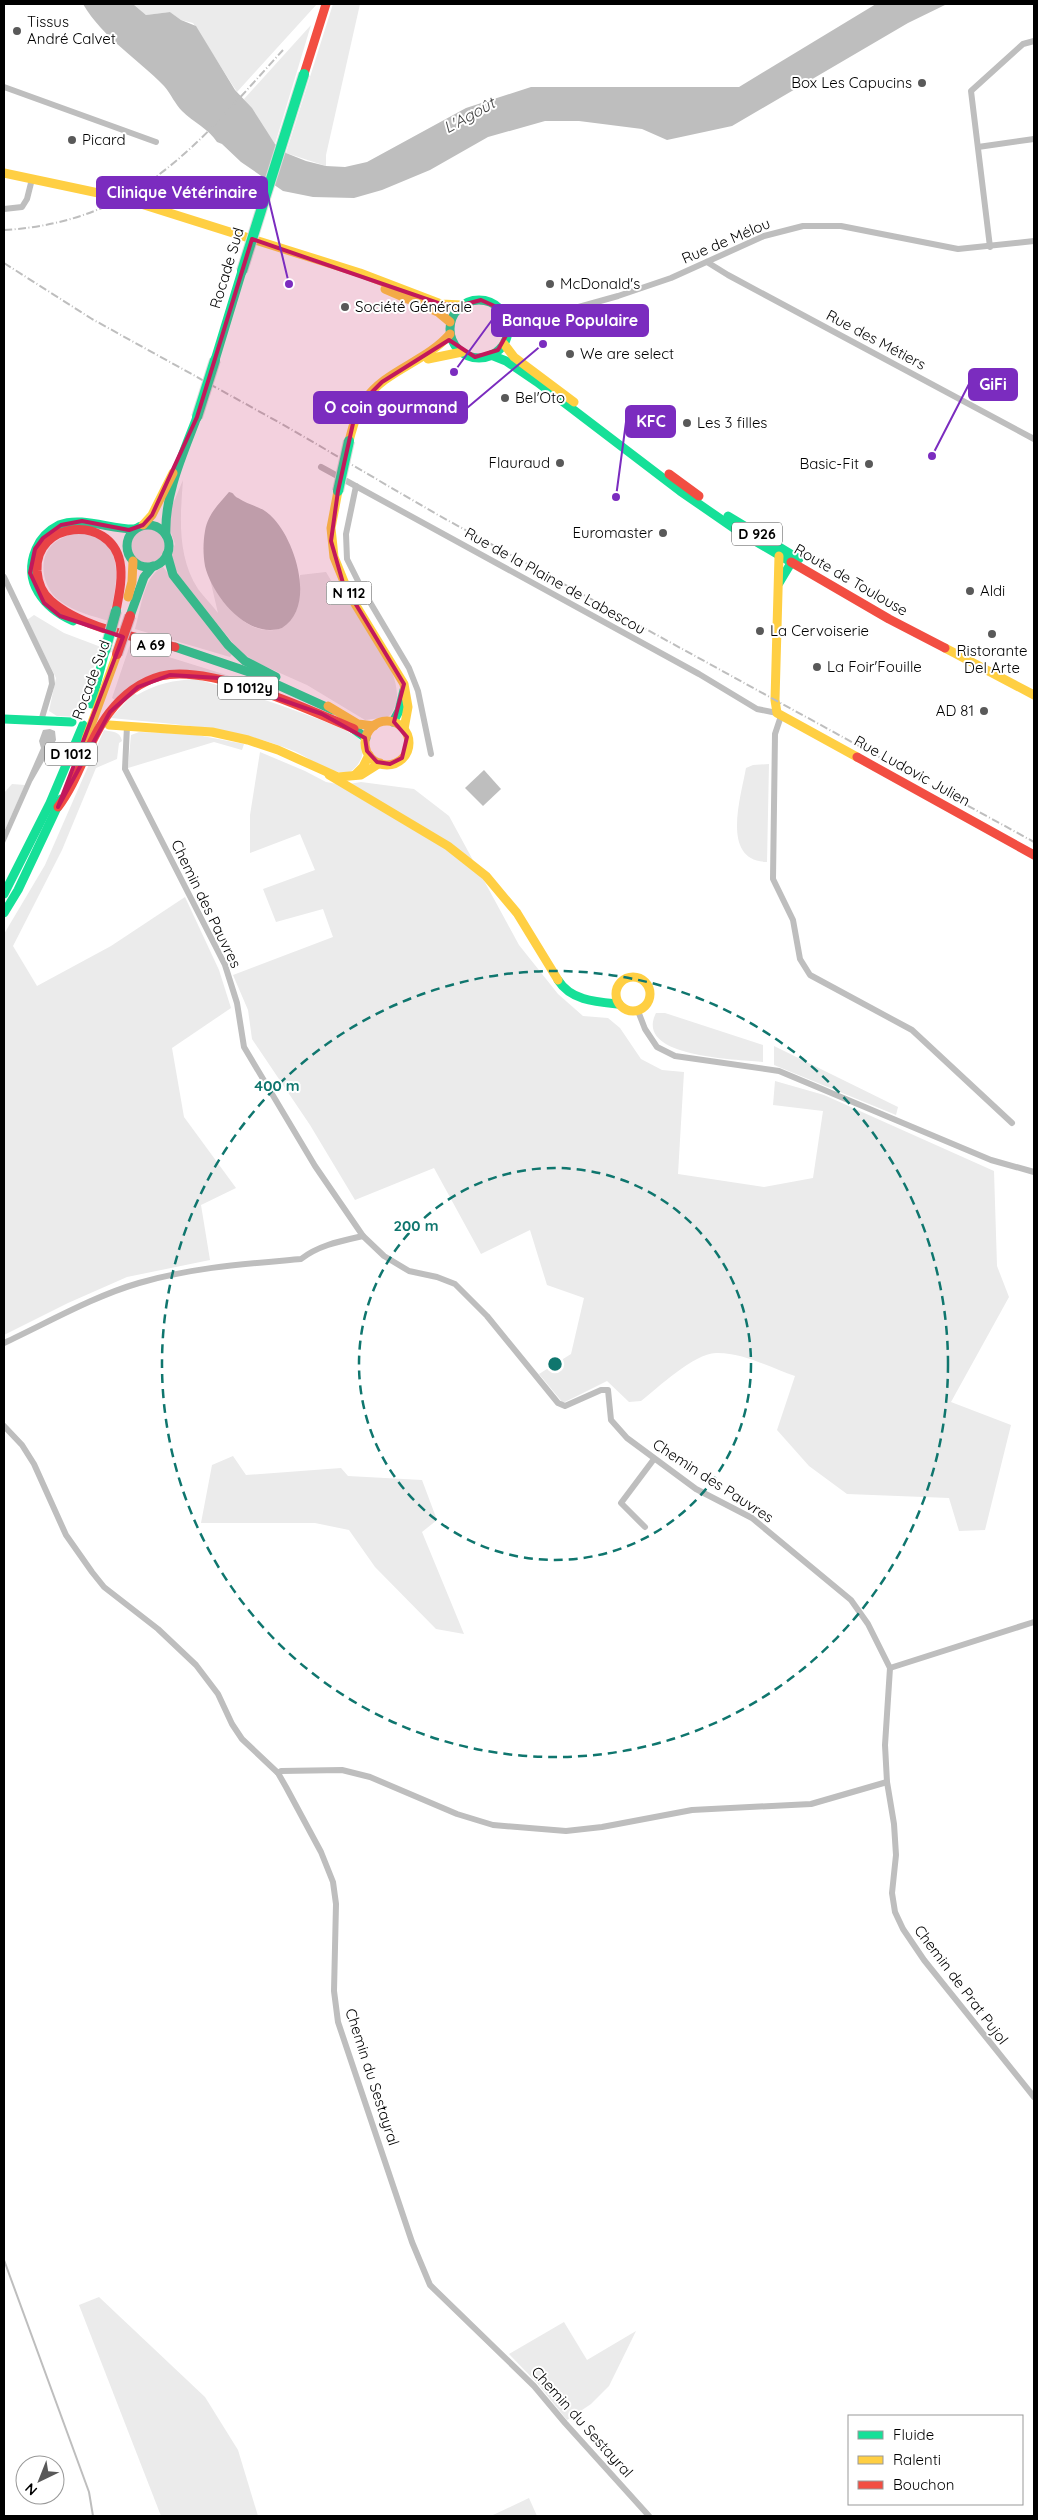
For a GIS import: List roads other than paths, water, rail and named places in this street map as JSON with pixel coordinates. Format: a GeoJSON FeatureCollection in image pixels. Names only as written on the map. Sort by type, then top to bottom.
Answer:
{"type":"FeatureCollection","features":[{"type":"Feature","properties":{"kind":"main road","name":"Rocade Sud"},"geometry":{"type":"LineString","coordinates":[[166,535],[165,517],[183,454],[197,417],[326,4]]}},
{"type":"Feature","properties":{"kind":"main road"},"geometry":{"type":"LineString","coordinates":[[4,173],[122,198],[329,264],[441,304],[462,305],[474,300],[493,303],[504,314],[508,332],[504,344],[491,355]]}},
{"type":"Feature","properties":{"kind":"main road"},"geometry":{"type":"LineString","coordinates":[[329,264],[438,312],[450,322]]}},
{"type":"Feature","properties":{"kind":"main road"},"geometry":{"type":"LineString","coordinates":[[462,305],[450,322],[450,334],[462,352]]}},
{"type":"Feature","properties":{"kind":"main road","name":"N 112"},"geometry":{"type":"LineString","coordinates":[[404,730],[408,715],[409,698],[404,684],[343,582],[335,563],[331,541],[338,491],[354,419],[364,400],[382,382],[422,360],[443,345],[450,334]]}},
{"type":"Feature","properties":{"kind":"main road","name":"D 926"},"geometry":{"type":"LineString","coordinates":[[504,344],[514,358],[695,493],[737,522],[892,614],[1034,688]]}},
{"type":"Feature","properties":{"kind":"main road","name":"N 112"},"geometry":{"type":"LineString","coordinates":[[422,360],[462,352]]}},
{"type":"Feature","properties":{"kind":"main road","name":"D 926"},"geometry":{"type":"LineString","coordinates":[[462,352],[474,357],[491,355]]}},
{"type":"Feature","properties":{"kind":"main road","name":"Route de Toulouse"},"geometry":{"type":"LineString","coordinates":[[491,355],[506,361],[537,382],[612,437],[680,491],[779,556],[889,619],[1034,695]]}},
{"type":"Feature","properties":{"kind":"main road","name":"Rocade Sud"},"geometry":{"type":"LineString","coordinates":[[139,527],[152,515],[183,454]]}},
{"type":"Feature","properties":{"kind":"main road","name":"A 69"},"geometry":{"type":"LineString","coordinates":[[139,527],[120,529],[82,521],[61,525],[52,529],[35,549],[30,573],[38,594],[44,603],[60,616],[94,629],[174,651],[267,682],[329,712],[354,729]]}},
{"type":"Feature","properties":{"kind":"main road"},"geometry":{"type":"LineString","coordinates":[[167,554],[164,560],[153,566],[139,565],[133,560],[127,548],[130,534],[139,527],[158,527],[166,535],[169,541],[167,554],[169,567],[173,575],[236,653],[253,666],[296,687],[358,724],[374,726]]}},
{"type":"Feature","properties":{"kind":"main road","name":"A 69"},"geometry":{"type":"LineString","coordinates":[[123,614],[121,565],[113,546],[106,538],[88,528],[77,528],[66,529],[49,540],[39,557],[37,576],[46,596],[64,610],[90,622],[196,652],[267,677],[333,710]]}},
{"type":"Feature","properties":{"kind":"main road"},"geometry":{"type":"LineString","coordinates":[[779,556],[775,700],[779,715]]}},
{"type":"Feature","properties":{"kind":"main road","name":"Rocade Sud"},"geometry":{"type":"LineString","coordinates":[[4,894],[50,803],[91,704],[123,614],[132,582],[133,560]]}},
{"type":"Feature","properties":{"kind":"main road"},"geometry":{"type":"LineString","coordinates":[[777,585],[791,563]]}},
{"type":"Feature","properties":{"kind":"main road","name":"Rocade Sud"},"geometry":{"type":"LineString","coordinates":[[123,614],[144,577],[153,566]]}},
{"type":"Feature","properties":{"kind":"main road","name":"Rocade Sud"},"geometry":{"type":"LineString","coordinates":[[4,912],[18,890],[77,763],[110,652]]}},
{"type":"Feature","properties":{"kind":"main road","name":"D 1012y"},"geometry":{"type":"LineString","coordinates":[[58,807],[66,798],[90,747],[110,712],[138,687],[170,675],[195,674],[219,678],[322,714],[354,729]]}},
{"type":"Feature","properties":{"kind":"main road"},"geometry":{"type":"LineString","coordinates":[[393,722],[399,711],[404,684]]}},
{"type":"Feature","properties":{"kind":"main road","name":"Rue Ludovic Julien"},"geometry":{"type":"LineString","coordinates":[[779,715],[1034,855]]}},
{"type":"Feature","properties":{"kind":"main road"},"geometry":{"type":"LineString","coordinates":[[4,719],[72,722]]}},
{"type":"Feature","properties":{"kind":"main road"},"geometry":{"type":"LineString","coordinates":[[328,774],[338,777],[354,776],[368,772],[380,764],[393,764],[404,756],[408,741],[404,730],[393,722],[381,722],[374,726],[366,738]]}},
{"type":"Feature","properties":{"kind":"main road"},"geometry":{"type":"LineString","coordinates":[[109,725],[212,732],[248,740],[278,750],[328,774],[448,846],[486,876],[517,912],[563,988],[576,996],[599,1002],[618,1000]]}},
{"type":"Feature","properties":{"kind":"main road"},"geometry":{"type":"LineString","coordinates":[[354,729],[366,738],[369,755],[363,767],[354,776]]}},
{"type":"Feature","properties":{"kind":"main road"},"geometry":{"type":"LineString","coordinates":[[369,755],[380,764]]}},
{"type":"Feature","properties":{"kind":"main road"},"geometry":{"type":"LineString","coordinates":[[634,977],[643,980],[648,986],[650,998],[646,1006],[638,1011],[626,1009],[618,1000],[618,986],[625,979],[634,977]]}},
{"type":"Feature","properties":{"kind":"street"},"geometry":{"type":"LineString","coordinates":[[990,247],[972,91],[1023,44],[1034,42]]}},
{"type":"Feature","properties":{"kind":"street"},"geometry":{"type":"LineString","coordinates":[[4,88],[156,142]]}},
{"type":"Feature","properties":{"kind":"street"},"geometry":{"type":"LineString","coordinates":[[978,147],[1034,139]]}},
{"type":"Feature","properties":{"kind":"street"},"geometry":{"type":"LineString","coordinates":[[4,209],[22,207],[27,199],[32,178]]}},
{"type":"Feature","properties":{"kind":"street","name":"Rue de Mélou"},"geometry":{"type":"LineString","coordinates":[[508,332],[521,323],[662,281],[764,236],[814,225],[840,226],[946,248],[990,247],[1034,241]]}},
{"type":"Feature","properties":{"kind":"street","name":"Rue des Métiers"},"geometry":{"type":"LineString","coordinates":[[707,262],[1034,439]]}},
{"type":"Feature","properties":{"kind":"street","name":"Rue de Mélou"},"geometry":{"type":"LineString","coordinates":[[504,314],[519,315],[579,307]]}},
{"type":"Feature","properties":{"kind":"street","name":"Rue de la Plaine de Labescou"},"geometry":{"type":"LineString","coordinates":[[321,467],[700,674],[757,708],[779,715]]}},
{"type":"Feature","properties":{"kind":"street"},"geometry":{"type":"LineString","coordinates":[[356,486],[346,534],[347,559],[361,587],[410,668],[418,691],[432,754]]}},
{"type":"Feature","properties":{"kind":"street"},"geometry":{"type":"LineString","coordinates":[[4,577],[51,675],[52,684],[41,721]]}},
{"type":"Feature","properties":{"kind":"street"},"geometry":{"type":"LineString","coordinates":[[779,715],[775,734],[773,879],[793,920],[800,959],[810,975],[912,1030],[1012,1123]]}},
{"type":"Feature","properties":{"kind":"street","name":"Chemin des Pauvres"},"geometry":{"type":"LineString","coordinates":[[127,726],[125,769],[225,965],[237,1003],[244,1047],[261,1079],[282,1109],[315,1166],[363,1236],[384,1256],[409,1271],[437,1277],[455,1284],[487,1316],[558,1403],[565,1406],[601,1390],[608,1390],[613,1424],[627,1438],[696,1489],[752,1518],[851,1600],[868,1624],[890,1668]]}},
{"type":"Feature","properties":{"kind":"street"},"geometry":{"type":"LineString","coordinates":[[638,1011],[645,1029],[657,1047],[675,1056],[779,1071],[991,1160],[1034,1172]]}},
{"type":"Feature","properties":{"kind":"street"},"geometry":{"type":"LineString","coordinates":[[4,1343],[73,1310],[138,1284],[208,1267],[301,1259],[312,1251],[331,1243],[363,1236]]}},
{"type":"Feature","properties":{"kind":"street","name":"Chemin du Sestayral"},"geometry":{"type":"LineString","coordinates":[[4,1426],[22,1445],[34,1464],[66,1535],[92,1572],[104,1587],[158,1629],[191,1660],[218,1694],[232,1724],[242,1739],[278,1773],[330,1869],[336,1904],[334,1991],[338,2022],[412,2242],[430,2285],[534,2386],[564,2423],[649,2516]]}},
{"type":"Feature","properties":{"kind":"street"},"geometry":{"type":"LineString","coordinates":[[645,1527],[621,1503],[654,1459]]}},
{"type":"Feature","properties":{"kind":"street"},"geometry":{"type":"LineString","coordinates":[[890,1668],[1034,1622]]}},
{"type":"Feature","properties":{"kind":"street","name":"Chemin de Prat Pujol"},"geometry":{"type":"LineString","coordinates":[[890,1668],[885,1745],[887,1782],[894,1824],[896,1855],[892,1898],[898,1920],[924,1960],[1034,2097]]}},
{"type":"Feature","properties":{"kind":"street"},"geometry":{"type":"LineString","coordinates":[[278,1773],[281,1771],[342,1770],[370,1778],[457,1814],[493,1825],[566,1831],[602,1827],[692,1810],[811,1804],[887,1782]]}},
{"type":"Feature","properties":{"kind":"water","name":"L'Agoût"},"geometry":{"type":"Polygon","coordinates":[[[83,4],[133,4],[146,15],[170,12],[181,20],[196,26],[235,90],[252,108],[275,144],[286,153],[306,161],[326,166],[345,167],[367,162],[466,108],[531,87],[739,87],[876,4],[947,4],[908,23],[732,126],[667,140],[642,129],[579,121],[545,121],[488,137],[430,170],[382,190],[354,198],[313,197],[283,191],[241,162],[182,111],[164,86],[110,38],[83,4]]]}},
{"type":"Feature","properties":{"kind":"water"},"geometry":{"type":"Polygon","coordinates":[[[229,492],[270,514],[282,530],[295,558],[299,575],[300,591],[298,605],[292,618],[282,628],[269,630],[256,627],[244,621],[223,602],[209,577],[204,557],[206,525],[217,506],[229,492]]]}},
{"type":"Feature","properties":{"kind":"water"},"geometry":{"type":"Polygon","coordinates":[[[50,729],[55,731],[56,740],[32,782],[4,845],[4,832],[41,748],[39,741],[43,730],[50,729]]]}},
{"type":"Feature","properties":{"kind":"water"},"geometry":{"type":"Polygon","coordinates":[[[484,770],[501,789],[483,806],[465,788],[484,770]]]}},
{"type":"Feature","properties":{"kind":"waterway"},"geometry":{"type":"LineString","coordinates":[[4,2260],[89,2492],[93,2516]]}},
{"type":"Feature","properties":{"kind":"railway"},"geometry":{"type":"LineString","coordinates":[[4,230],[52,224],[93,211],[130,194],[163,172],[194,145],[283,50]]}},
{"type":"Feature","properties":{"kind":"railway"},"geometry":{"type":"LineString","coordinates":[[4,263],[92,319],[282,424],[438,515],[1034,842]]}},
{"type":"Feature","properties":{"kind":"place","name":"Tissus André Calvet"},"geometry":{"type":"Point","coordinates":[17,31]}},
{"type":"Feature","properties":{"kind":"place","name":"Box Les Capucins"},"geometry":{"type":"Point","coordinates":[922,83]}},
{"type":"Feature","properties":{"kind":"place","name":"Picard"},"geometry":{"type":"Point","coordinates":[72,140]}},
{"type":"Feature","properties":{"kind":"place","name":"Clinique Vétérinaire"},"geometry":{"type":"Point","coordinates":[289,284]}},
{"type":"Feature","properties":{"kind":"place","name":"McDonald's"},"geometry":{"type":"Point","coordinates":[550,284]}},
{"type":"Feature","properties":{"kind":"place","name":"Société Générale"},"geometry":{"type":"Point","coordinates":[345,307]}},
{"type":"Feature","properties":{"kind":"place","name":"O coin gourmand"},"geometry":{"type":"Point","coordinates":[543,344]}},
{"type":"Feature","properties":{"kind":"place","name":"We are select"},"geometry":{"type":"Point","coordinates":[570,354]}},
{"type":"Feature","properties":{"kind":"place","name":"Banque Populaire"},"geometry":{"type":"Point","coordinates":[454,372]}},
{"type":"Feature","properties":{"kind":"place","name":"Bel'Oto"},"geometry":{"type":"Point","coordinates":[505,398]}},
{"type":"Feature","properties":{"kind":"place","name":"Les 3 filles"},"geometry":{"type":"Point","coordinates":[687,423]}},
{"type":"Feature","properties":{"kind":"place","name":"GiFi"},"geometry":{"type":"Point","coordinates":[932,456]}},
{"type":"Feature","properties":{"kind":"place","name":"Flauraud"},"geometry":{"type":"Point","coordinates":[560,463]}},
{"type":"Feature","properties":{"kind":"place","name":"Basic-Fit"},"geometry":{"type":"Point","coordinates":[869,464]}},
{"type":"Feature","properties":{"kind":"place","name":"KFC"},"geometry":{"type":"Point","coordinates":[616,497]}},
{"type":"Feature","properties":{"kind":"place","name":"Euromaster"},"geometry":{"type":"Point","coordinates":[663,533]}},
{"type":"Feature","properties":{"kind":"place","name":"Aldi"},"geometry":{"type":"Point","coordinates":[970,591]}},
{"type":"Feature","properties":{"kind":"place","name":"La Cervoiserie"},"geometry":{"type":"Point","coordinates":[760,631]}},
{"type":"Feature","properties":{"kind":"place","name":"Ristorante Del Arte"},"geometry":{"type":"Point","coordinates":[992,634]}},
{"type":"Feature","properties":{"kind":"place","name":"La Foir'Fouille"},"geometry":{"type":"Point","coordinates":[817,667]}},
{"type":"Feature","properties":{"kind":"place","name":"AD 81"},"geometry":{"type":"Point","coordinates":[984,711]}}]}
